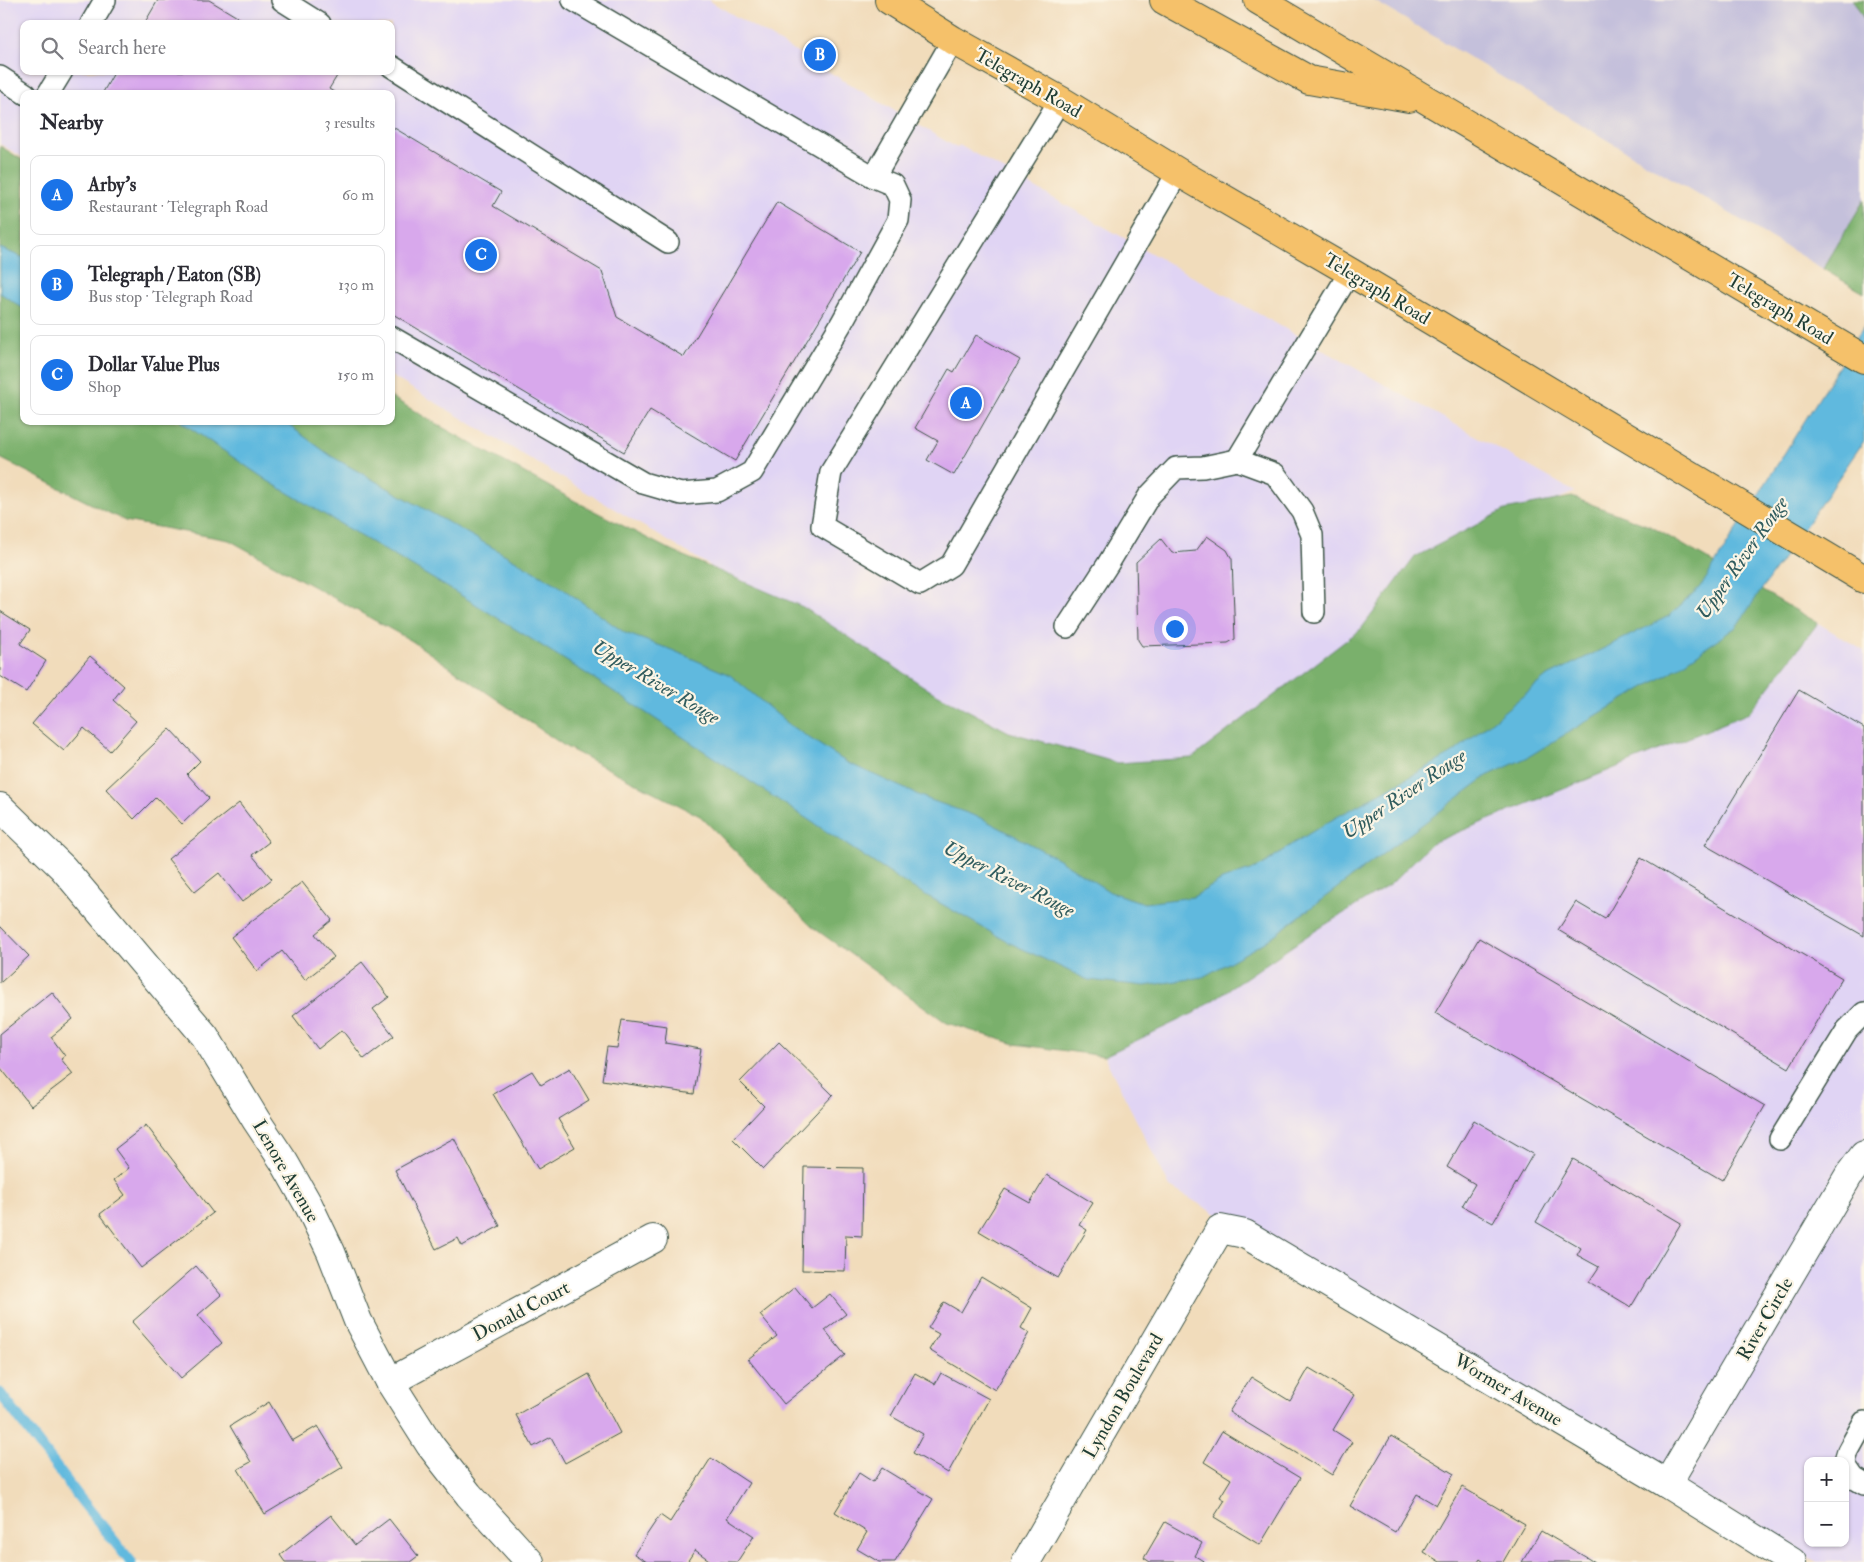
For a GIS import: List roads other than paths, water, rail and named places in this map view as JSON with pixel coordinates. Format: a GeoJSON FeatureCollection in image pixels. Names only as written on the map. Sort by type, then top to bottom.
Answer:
{"type":"FeatureCollection","features":[{"type":"Feature","properties":{"kind":"main road","name":"Telegraph Road"},"geometry":{"type":"LineString","coordinates":[[889,0],[922,10],[953,40],[1060,100],[1864,579]]}},
{"type":"Feature","properties":{"kind":"main road"},"geometry":{"type":"LineString","coordinates":[[1164,0],[1308,80],[1428,102]]}},
{"type":"Feature","properties":{"kind":"main road","name":"Telegraph Road"},"geometry":{"type":"LineString","coordinates":[[1258,0],[1864,359]]}},
{"type":"Feature","properties":{"kind":"street","name":"Lenore Avenue"},"geometry":{"type":"LineString","coordinates":[[0,807],[63,868],[205,1036],[284,1162],[309,1206],[331,1252],[358,1321],[390,1382],[430,1444],[469,1495],[530,1562]]}},
{"type":"Feature","properties":{"kind":"street","name":"River Circle"},"geometry":{"type":"LineString","coordinates":[[1668,1484],[1849,1175],[1864,1156]]}},
{"type":"Feature","properties":{"kind":"street","name":"Wormer Avenue"},"geometry":{"type":"LineString","coordinates":[[1220,1229],[1245,1234],[1668,1484],[1792,1562]]}},
{"type":"Feature","properties":{"kind":"street","name":"Lyndon Boulevard"},"geometry":{"type":"LineString","coordinates":[[1026,1562],[1220,1229]]}},
{"type":"Feature","properties":{"kind":"street","name":"Donald Court"},"geometry":{"type":"LineString","coordinates":[[390,1382],[653,1239]]}},
{"type":"Feature","properties":{"kind":"lane"},"geometry":{"type":"LineString","coordinates":[[93,20],[105,0]]}},
{"type":"Feature","properties":{"kind":"lane"},"geometry":{"type":"LineString","coordinates":[[282,0],[314,20]]}},
{"type":"Feature","properties":{"kind":"lane"},"geometry":{"type":"LineString","coordinates":[[395,339],[644,484],[680,494],[718,491],[752,472],[840,324],[898,220],[900,200],[893,185],[874,177],[574,0]]}},
{"type":"Feature","properties":{"kind":"lane"},"geometry":{"type":"LineString","coordinates":[[874,177],[953,40]]}},
{"type":"Feature","properties":{"kind":"lane"},"geometry":{"type":"LineString","coordinates":[[395,69],[668,242]]}},
{"type":"Feature","properties":{"kind":"lane"},"geometry":{"type":"LineString","coordinates":[[50,90],[60,75]]}},
{"type":"Feature","properties":{"kind":"lane"},"geometry":{"type":"LineString","coordinates":[[0,77],[20,90]]}},
{"type":"Feature","properties":{"kind":"lane"},"geometry":{"type":"LineString","coordinates":[[1060,100],[831,472],[822,526],[920,584],[950,565],[1178,172]]}},
{"type":"Feature","properties":{"kind":"lane"},"geometry":{"type":"LineString","coordinates":[[1236,460],[1350,272]]}},
{"type":"Feature","properties":{"kind":"lane"},"geometry":{"type":"LineString","coordinates":[[1067,627],[1108,564],[1148,496],[1176,468],[1203,467],[1236,460],[1275,474],[1302,511],[1312,535],[1314,612]]}},
{"type":"Feature","properties":{"kind":"lane"},"geometry":{"type":"LineString","coordinates":[[1780,1139],[1847,1030],[1864,1013]]}},
{"type":"Feature","properties":{"kind":"lane"},"geometry":{"type":"LineString","coordinates":[[1846,1457],[1864,1422]]}},
{"type":"Feature","properties":{"kind":"lane"},"geometry":{"type":"LineString","coordinates":[[1849,1471],[1854,1478],[1864,1484]]}},
{"type":"Feature","properties":{"kind":"water"},"geometry":{"type":"Polygon","coordinates":[[[0,248],[20,256],[20,306],[0,293],[0,248]]]}},
{"type":"Feature","properties":{"kind":"water","name":"Upper River Rouge"},"geometry":{"type":"Polygon","coordinates":[[[1864,326],[1864,441],[1736,627],[1670,673],[1528,757],[1487,776],[1265,942],[1203,977],[1145,986],[1088,980],[1008,942],[903,882],[587,674],[472,602],[268,481],[186,425],[288,425],[331,456],[555,583],[625,633],[672,650],[730,675],[791,726],[846,762],[925,798],[981,818],[1057,858],[1110,892],[1144,903],[1193,897],[1222,880],[1261,866],[1292,844],[1335,818],[1453,753],[1546,677],[1669,616],[1702,585],[1864,326]]]}},
{"type":"Feature","properties":{"kind":"waterway"},"geometry":{"type":"LineString","coordinates":[[0,1393],[131,1562]]}},
{"type":"Feature","properties":{"kind":"place","name":"Telegraph / Eaton (SB)"},"geometry":{"type":"Point","coordinates":[820,55]}},
{"type":"Feature","properties":{"kind":"place","name":"Dollar Value Plus"},"geometry":{"type":"Point","coordinates":[481,255]}},
{"type":"Feature","properties":{"kind":"place","name":"Arby's"},"geometry":{"type":"Point","coordinates":[966,403]}}]}
